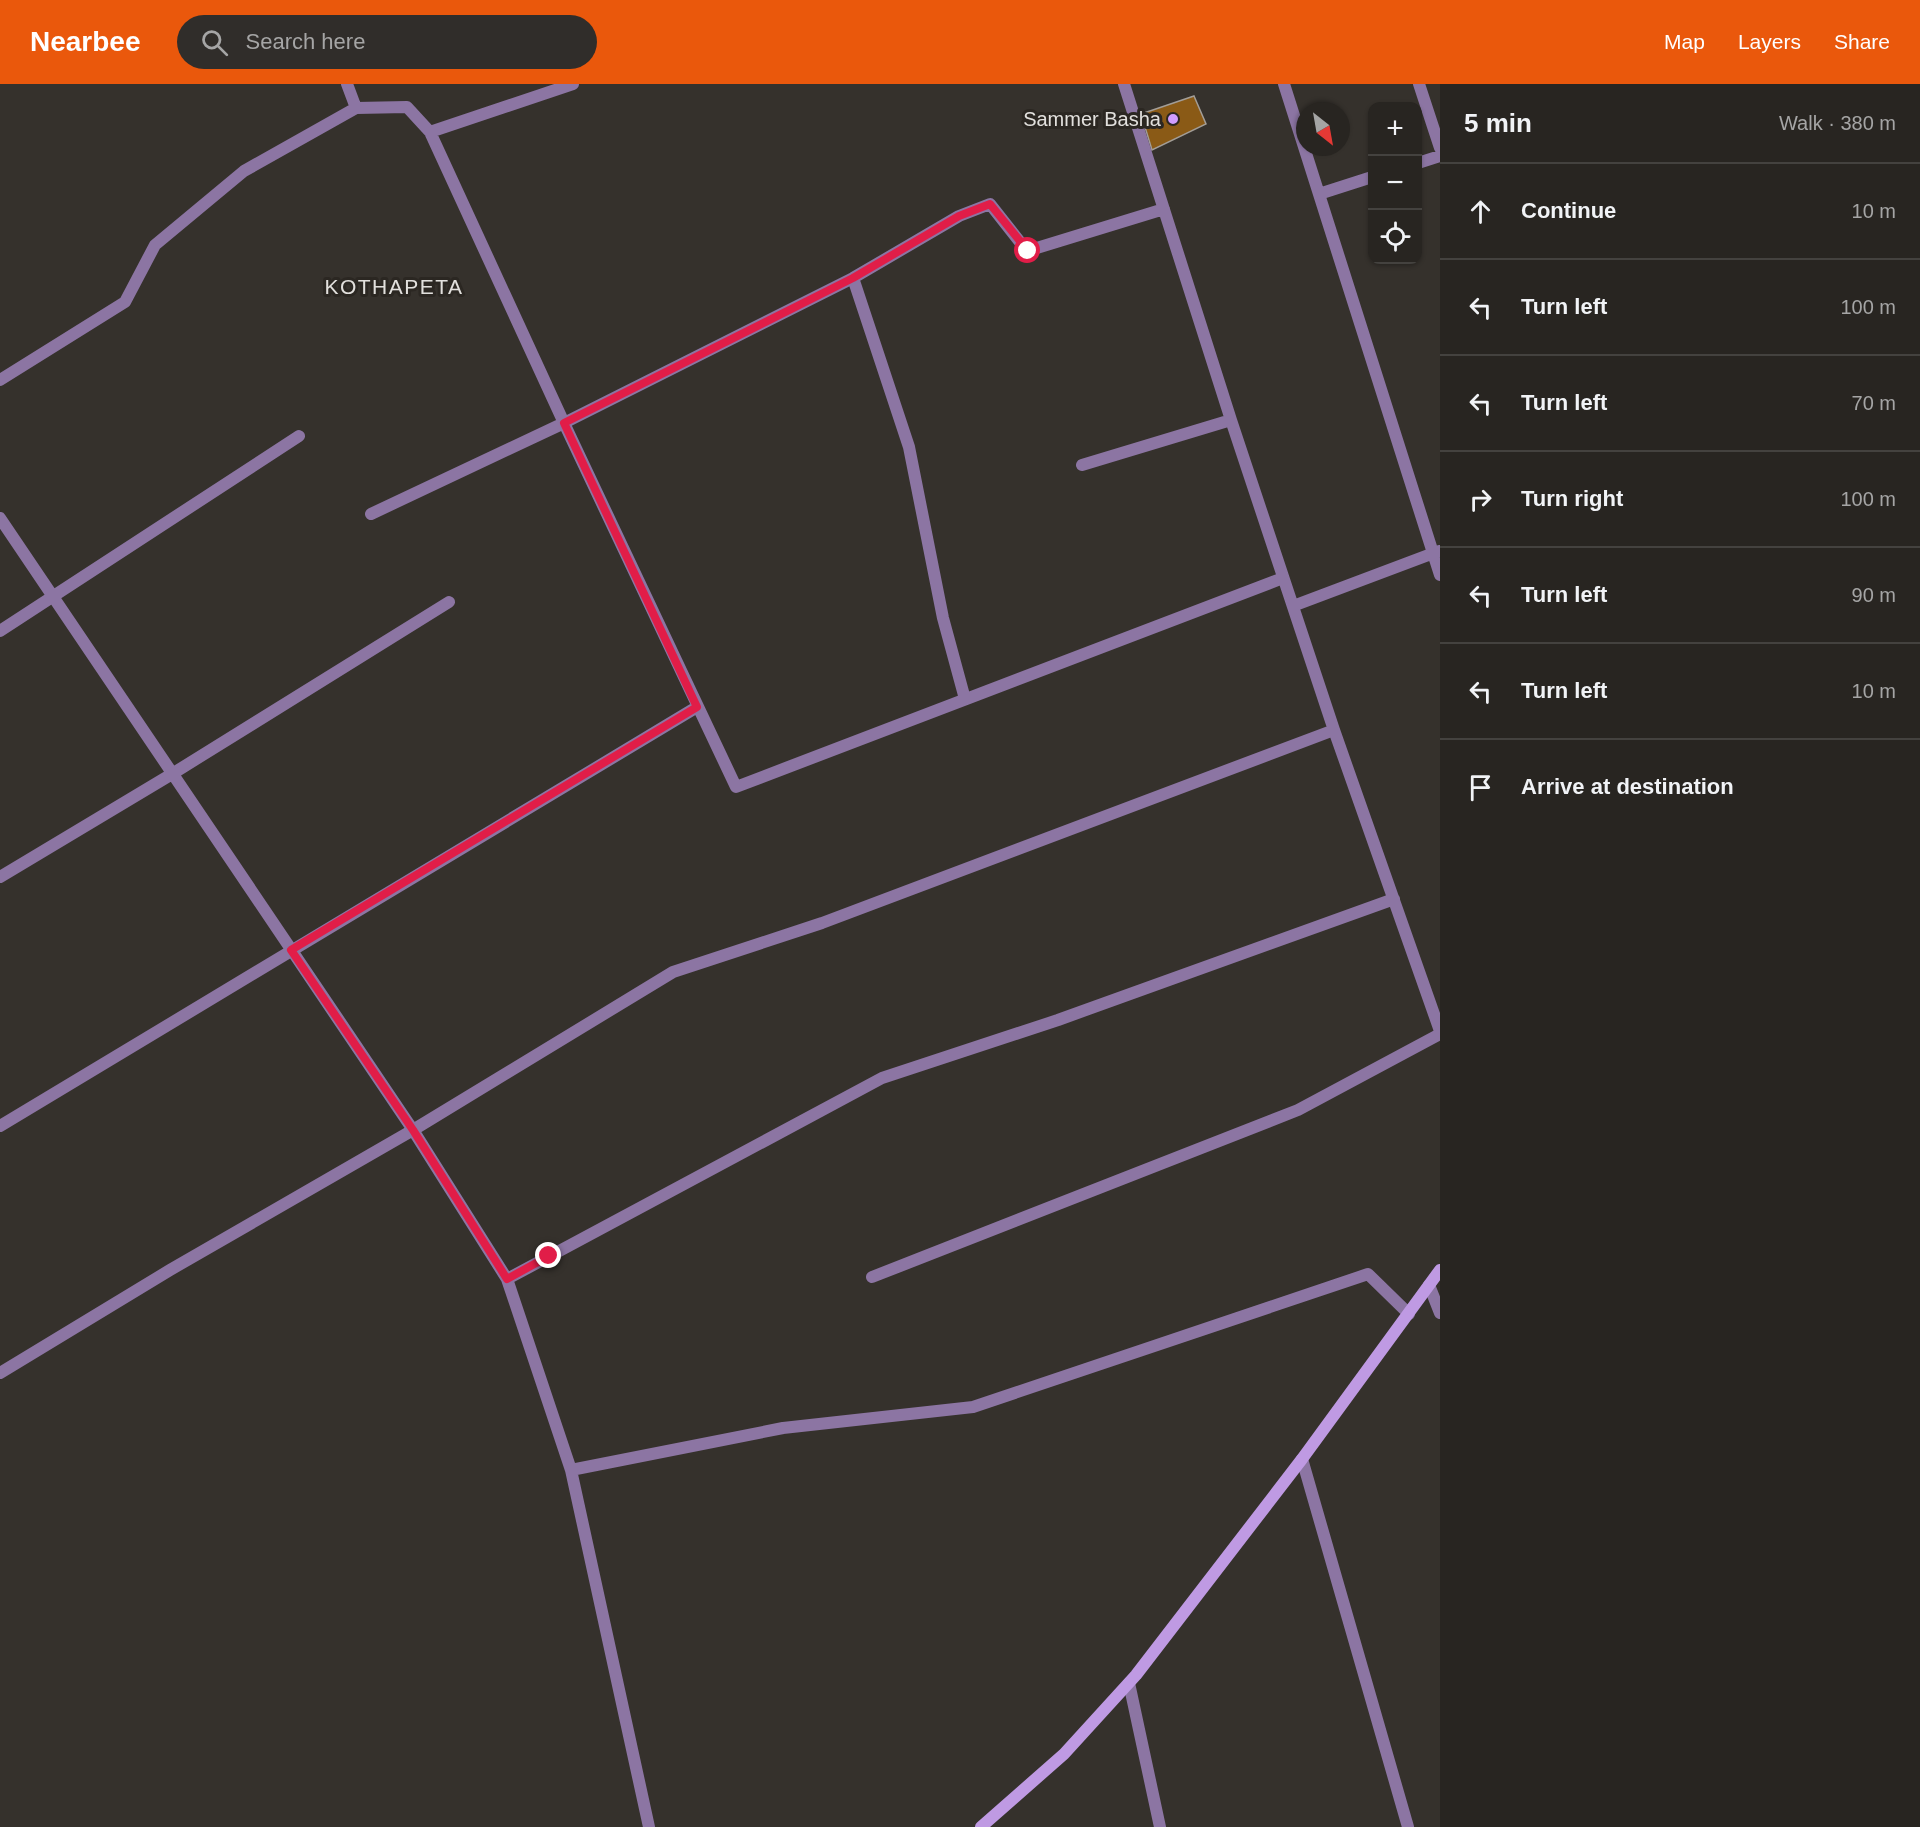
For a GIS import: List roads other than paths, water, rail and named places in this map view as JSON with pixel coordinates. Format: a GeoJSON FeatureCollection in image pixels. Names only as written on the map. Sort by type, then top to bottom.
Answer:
{"type":"FeatureCollection","features":[{"type":"Feature","properties":{"kind":"main road"},"geometry":{"type":"LineString","coordinates":[[981,1827],[1064,1754],[1129,1683],[1302,1459],[1440,1270]]}},
{"type":"Feature","properties":{"kind":"street"},"geometry":{"type":"LineString","coordinates":[[347,84],[356,108]]}},
{"type":"Feature","properties":{"kind":"street"},"geometry":{"type":"LineString","coordinates":[[430,132],[573,84]]}},
{"type":"Feature","properties":{"kind":"street"},"geometry":{"type":"LineString","coordinates":[[872,1278],[1298,1110],[1440,1032],[1283,578],[1124,84]]}},
{"type":"Feature","properties":{"kind":"street"},"geometry":{"type":"LineString","coordinates":[[1284,84],[1437,552],[1440,575]]}},
{"type":"Feature","properties":{"kind":"street"},"geometry":{"type":"LineString","coordinates":[[1419,84],[1440,148]]}},
{"type":"Feature","properties":{"kind":"street"},"geometry":{"type":"LineString","coordinates":[[0,380],[125,302],[155,245],[244,171],[356,108],[407,107],[430,132],[736,787],[1283,578]]}},
{"type":"Feature","properties":{"kind":"street"},"geometry":{"type":"LineString","coordinates":[[1422,162],[1440,156]]}},
{"type":"Feature","properties":{"kind":"street"},"geometry":{"type":"LineString","coordinates":[[1319,194],[1368,178]]}},
{"type":"Feature","properties":{"kind":"street"},"geometry":{"type":"LineString","coordinates":[[371,514],[564,423],[853,278],[959,216],[990,204],[1028,251],[1164,208]]}},
{"type":"Feature","properties":{"kind":"street"},"geometry":{"type":"LineString","coordinates":[[853,278],[909,447],[943,618],[965,699]]}},
{"type":"Feature","properties":{"kind":"street"},"geometry":{"type":"LineString","coordinates":[[1082,465],[1231,420]]}},
{"type":"Feature","properties":{"kind":"street"},"geometry":{"type":"LineString","coordinates":[[0,631],[299,436]]}},
{"type":"Feature","properties":{"kind":"street"},"geometry":{"type":"LineString","coordinates":[[0,518],[413,1130],[507,1279],[571,1470],[649,1827]]}},
{"type":"Feature","properties":{"kind":"street"},"geometry":{"type":"LineString","coordinates":[[1293,606],[1437,552]]}},
{"type":"Feature","properties":{"kind":"street"},"geometry":{"type":"LineString","coordinates":[[0,877],[172,774],[449,602]]}},
{"type":"Feature","properties":{"kind":"street"},"geometry":{"type":"LineString","coordinates":[[0,1126],[697,707]]}},
{"type":"Feature","properties":{"kind":"street"},"geometry":{"type":"LineString","coordinates":[[0,1373],[170,1270],[413,1130],[673,972],[822,923],[1334,730]]}},
{"type":"Feature","properties":{"kind":"street"},"geometry":{"type":"LineString","coordinates":[[507,1279],[882,1078],[1058,1020],[1394,899]]}},
{"type":"Feature","properties":{"kind":"street"},"geometry":{"type":"LineString","coordinates":[[571,1470],[783,1428],[973,1407],[1368,1274],[1409,1314]]}},
{"type":"Feature","properties":{"kind":"street"},"geometry":{"type":"LineString","coordinates":[[1429,1286],[1440,1313]]}},
{"type":"Feature","properties":{"kind":"street"},"geometry":{"type":"LineString","coordinates":[[1302,1459],[1408,1827]]}},
{"type":"Feature","properties":{"kind":"street"},"geometry":{"type":"LineString","coordinates":[[1129,1683],[1160,1827]]}},
{"type":"Feature","properties":{"kind":"place","name":"Sammer Basha"},"geometry":{"type":"Point","coordinates":[1173,119]}},
{"type":"Feature","properties":{"kind":"district","name":"KOTHAPETA"},"geometry":{"type":"Point","coordinates":[394,287]}}]}
